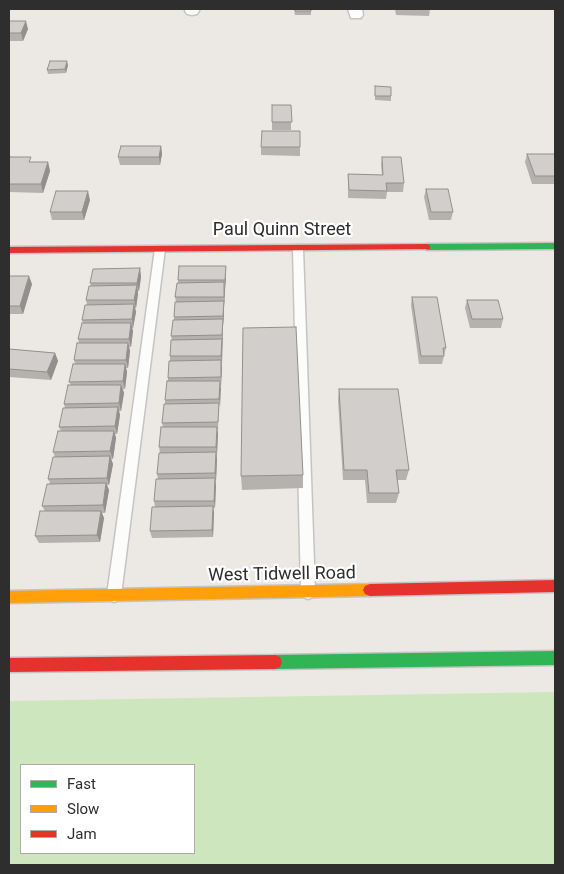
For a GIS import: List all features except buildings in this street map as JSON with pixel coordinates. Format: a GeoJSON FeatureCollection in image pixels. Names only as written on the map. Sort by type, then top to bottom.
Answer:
{"type":"FeatureCollection","features":[{"type":"Feature","properties":{"kind":"main road","name":"Paul Quinn Street"},"geometry":{"type":"LineString","coordinates":[[9,250],[555,246]]}},
{"type":"Feature","properties":{"kind":"main road","name":"West Tidwell Road"},"geometry":{"type":"LineString","coordinates":[[9,597],[555,586]]}},
{"type":"Feature","properties":{"kind":"main road"},"geometry":{"type":"LineString","coordinates":[[9,665],[555,658]]}},
{"type":"Feature","properties":{"kind":"lane"},"geometry":{"type":"LineString","coordinates":[[114,595],[160,248]]}},
{"type":"Feature","properties":{"kind":"lane"},"geometry":{"type":"LineString","coordinates":[[298,248],[308,592]]}},
{"type":"Feature","properties":{"kind":"green space"},"geometry":{"type":"Polygon","coordinates":[[[555,692],[555,865],[9,865],[9,701],[555,692]]]}},
{"type":"Feature","properties":{"kind":"traffic: fast"},"geometry":{"type":"LineString","coordinates":[[427,247],[555,246]]}},
{"type":"Feature","properties":{"kind":"traffic: fast"},"geometry":{"type":"LineString","coordinates":[[275,662],[555,658]]}},
{"type":"Feature","properties":{"kind":"traffic: slow"},"geometry":{"type":"LineString","coordinates":[[9,597],[370,590]]}},
{"type":"Feature","properties":{"kind":"traffic: jam"},"geometry":{"type":"LineString","coordinates":[[9,250],[427,247]]}},
{"type":"Feature","properties":{"kind":"traffic: jam"},"geometry":{"type":"LineString","coordinates":[[370,590],[555,586]]}},
{"type":"Feature","properties":{"kind":"traffic: jam"},"geometry":{"type":"LineString","coordinates":[[9,665],[275,662]]}}]}
